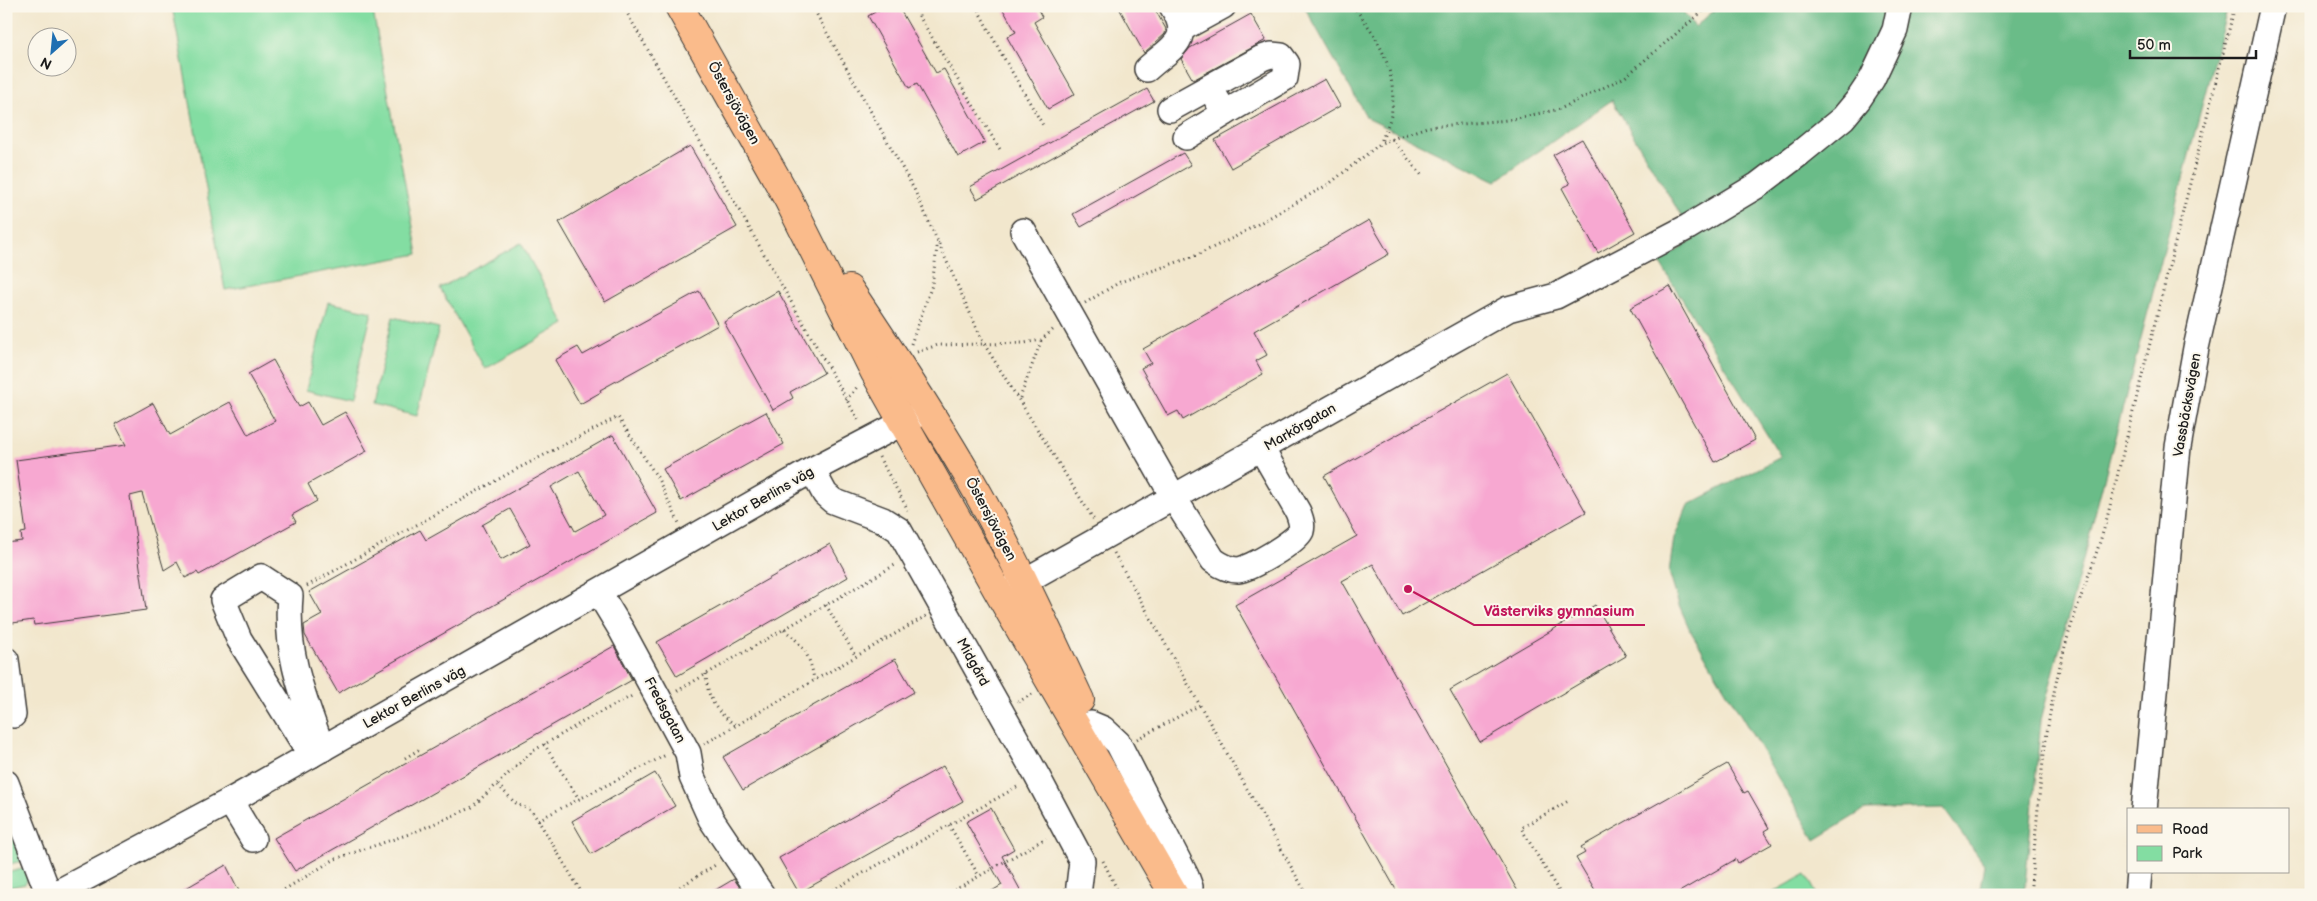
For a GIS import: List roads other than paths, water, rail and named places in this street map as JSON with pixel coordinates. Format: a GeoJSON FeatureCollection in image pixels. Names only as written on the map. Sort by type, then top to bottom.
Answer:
{"type":"FeatureCollection","features":[{"type":"Feature","properties":{"kind":"main road","name":"Östersjövägen"},"geometry":{"type":"LineString","coordinates":[[679,6],[788,199],[893,363],[928,409],[979,495],[1024,582],[1155,860]]}},
{"type":"Feature","properties":{"kind":"main road","name":"Östersjövägen"},"geometry":{"type":"LineString","coordinates":[[893,363],[904,422],[1000,595],[1174,895]]}},
{"type":"Feature","properties":{"kind":"street"},"geometry":{"type":"LineString","coordinates":[[1147,69],[1173,47],[1182,36],[1177,13],[1224,6]]}},
{"type":"Feature","properties":{"kind":"street","name":"Markörgatan"},"geometry":{"type":"LineString","coordinates":[[1000,595],[1105,538],[1508,309],[1556,296],[1688,227],[1758,184],[1843,118],[1858,100],[1872,79],[1895,30],[1900,6]]}},
{"type":"Feature","properties":{"kind":"street","name":"Vassbäcksvägen"},"geometry":{"type":"LineString","coordinates":[[2144,808],[2178,447],[2196,348],[2272,6]]}},
{"type":"Feature","properties":{"kind":"street"},"geometry":{"type":"LineString","coordinates":[[1170,109],[1270,54],[1281,56],[1287,64],[1285,78],[1186,137]]}},
{"type":"Feature","properties":{"kind":"street"},"geometry":{"type":"LineString","coordinates":[[1210,88],[1224,113]]}},
{"type":"Feature","properties":{"kind":"street"},"geometry":{"type":"LineString","coordinates":[[1023,231],[1174,498],[1213,560],[1222,566],[1236,570],[1247,568],[1295,539],[1301,530],[1302,522],[1298,512],[1261,448]]}},
{"type":"Feature","properties":{"kind":"street","name":"Lektor Berlins väg"},"geometry":{"type":"LineString","coordinates":[[53,895],[230,801],[599,593],[812,470],[928,409]]}},
{"type":"Feature","properties":{"kind":"street","name":"Midgård"},"geometry":{"type":"LineString","coordinates":[[812,470],[825,494],[833,501],[883,520],[899,530],[1037,776],[1082,861],[1078,895]]}},
{"type":"Feature","properties":{"kind":"street"},"geometry":{"type":"LineString","coordinates":[[261,577],[290,596],[288,620],[295,673],[317,752],[239,639],[223,600],[261,577]]}},
{"type":"Feature","properties":{"kind":"street","name":"Fredsgatan"},"geometry":{"type":"LineString","coordinates":[[599,593],[687,750],[692,777],[711,819],[762,895]]}},
{"type":"Feature","properties":{"kind":"street"},"geometry":{"type":"LineString","coordinates":[[6,660],[13,715]]}},
{"type":"Feature","properties":{"kind":"street"},"geometry":{"type":"LineString","coordinates":[[1091,724],[1103,729],[1118,743],[1186,876],[1190,887],[1189,895]]}},
{"type":"Feature","properties":{"kind":"street"},"geometry":{"type":"LineString","coordinates":[[6,783],[49,895]]}},
{"type":"Feature","properties":{"kind":"street"},"geometry":{"type":"LineString","coordinates":[[230,801],[253,839]]}},
{"type":"Feature","properties":{"kind":"street"},"geometry":{"type":"LineString","coordinates":[[2136,895],[2139,874]]}},
{"type":"Feature","properties":{"kind":"place","name":"Västerviks gymnasium"},"geometry":{"type":"Point","coordinates":[1408,589]}}]}
